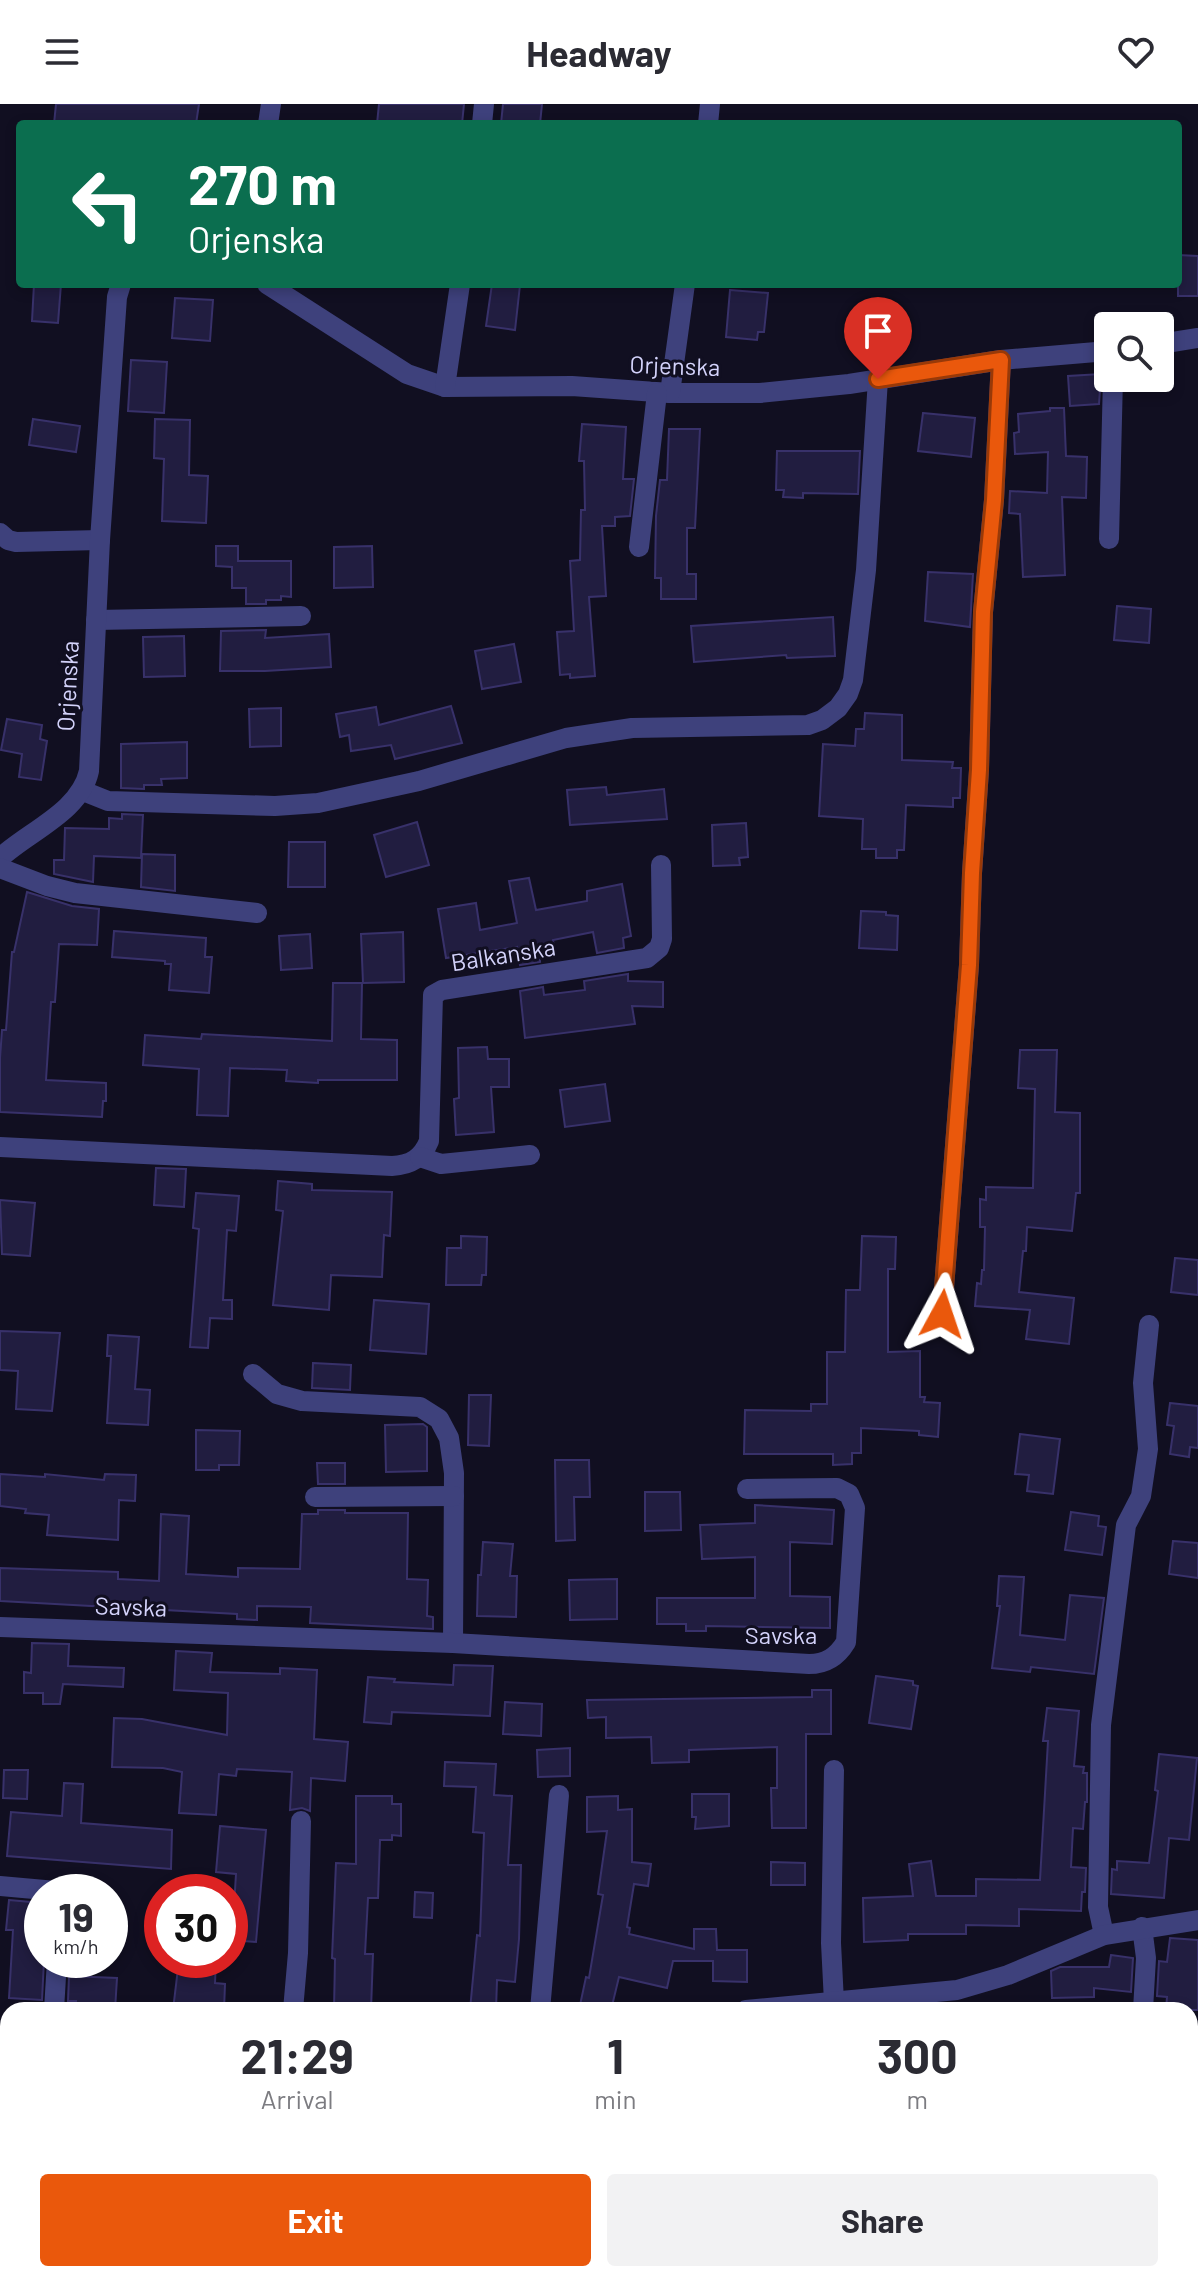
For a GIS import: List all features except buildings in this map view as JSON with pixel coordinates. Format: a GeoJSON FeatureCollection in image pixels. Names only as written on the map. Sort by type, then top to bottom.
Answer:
{"type":"FeatureCollection","features":[{"type":"Feature","properties":{"kind":"street","name":"Orjenska"},"geometry":{"type":"LineString","coordinates":[[83,791],[89,771],[100,540],[120,288]]}},
{"type":"Feature","properties":{"kind":"street","name":"Orjenska"},"geometry":{"type":"LineString","coordinates":[[273,288],[407,374],[445,387],[572,386],[664,393],[760,393],[1001,360],[1094,352]]}},
{"type":"Feature","properties":{"kind":"street"},"geometry":{"type":"LineString","coordinates":[[445,387],[459,288]]}},
{"type":"Feature","properties":{"kind":"street"},"geometry":{"type":"LineString","coordinates":[[639,547],[684,288]]}},
{"type":"Feature","properties":{"kind":"street"},"geometry":{"type":"LineString","coordinates":[[1174,342],[1198,338]]}},
{"type":"Feature","properties":{"kind":"street"},"geometry":{"type":"LineString","coordinates":[[942,1314],[969,965],[983,612],[994,500],[1001,360]]}},
{"type":"Feature","properties":{"kind":"street"},"geometry":{"type":"LineString","coordinates":[[0,858],[83,791],[108,801],[275,806],[318,803],[419,781],[579,736],[632,728],[793,726],[822,720],[838,708],[853,680],[866,570],[878,379]]}},
{"type":"Feature","properties":{"kind":"street"},"geometry":{"type":"LineString","coordinates":[[1109,539],[1113,392]]}},
{"type":"Feature","properties":{"kind":"street"},"geometry":{"type":"LineString","coordinates":[[0,533],[16,542],[100,540]]}},
{"type":"Feature","properties":{"kind":"street"},"geometry":{"type":"LineString","coordinates":[[96,620],[301,616]]}},
{"type":"Feature","properties":{"kind":"street","name":"Balkanska"},"geometry":{"type":"LineString","coordinates":[[420,1157],[429,1141],[431,1128],[433,995],[442,990],[653,955],[662,939],[661,865]]}},
{"type":"Feature","properties":{"kind":"street"},"geometry":{"type":"LineString","coordinates":[[0,868],[75,893],[257,913]]}},
{"type":"Feature","properties":{"kind":"street"},"geometry":{"type":"LineString","coordinates":[[0,1147],[392,1166],[402,1166],[420,1157],[441,1164],[530,1155]]}},
{"type":"Feature","properties":{"kind":"street"},"geometry":{"type":"LineString","coordinates":[[1104,1935],[1098,1907],[1101,1725],[1126,1525],[1141,1496],[1148,1449],[1143,1383],[1149,1325]]}},
{"type":"Feature","properties":{"kind":"street"},"geometry":{"type":"LineString","coordinates":[[253,1374],[277,1394],[302,1401],[420,1407],[439,1419],[449,1438],[454,1496],[453,1643]]}},
{"type":"Feature","properties":{"kind":"street","name":"Savska"},"geometry":{"type":"LineString","coordinates":[[0,1627],[453,1643],[809,1664],[827,1661],[846,1642],[855,1508],[853,1499],[837,1488],[747,1489]]}},
{"type":"Feature","properties":{"kind":"street"},"geometry":{"type":"LineString","coordinates":[[315,1497],[454,1496]]}},
{"type":"Feature","properties":{"kind":"street"},"geometry":{"type":"LineString","coordinates":[[834,1770],[831,1943],[834,2002],[956,2000],[1104,1935],[1198,1920]]}},
{"type":"Feature","properties":{"kind":"street"},"geometry":{"type":"LineString","coordinates":[[541,2002],[559,1795]]}},
{"type":"Feature","properties":{"kind":"street"},"geometry":{"type":"LineString","coordinates":[[294,2002],[301,1821]]}},
{"type":"Feature","properties":{"kind":"street"},"geometry":{"type":"LineString","coordinates":[[0,1886],[24,1888]]}},
{"type":"Feature","properties":{"kind":"street"},"geometry":{"type":"LineString","coordinates":[[1142,1927],[1146,1958],[1143,2002]]}},
{"type":"Feature","properties":{"kind":"street"},"geometry":{"type":"LineString","coordinates":[[54,2002],[56,1978]]}},
{"type":"Feature","properties":{"kind":"route"},"geometry":{"type":"LineString","coordinates":[[878,379],[1001,360],[994,500],[983,612],[969,965],[942,1314]]}}]}
